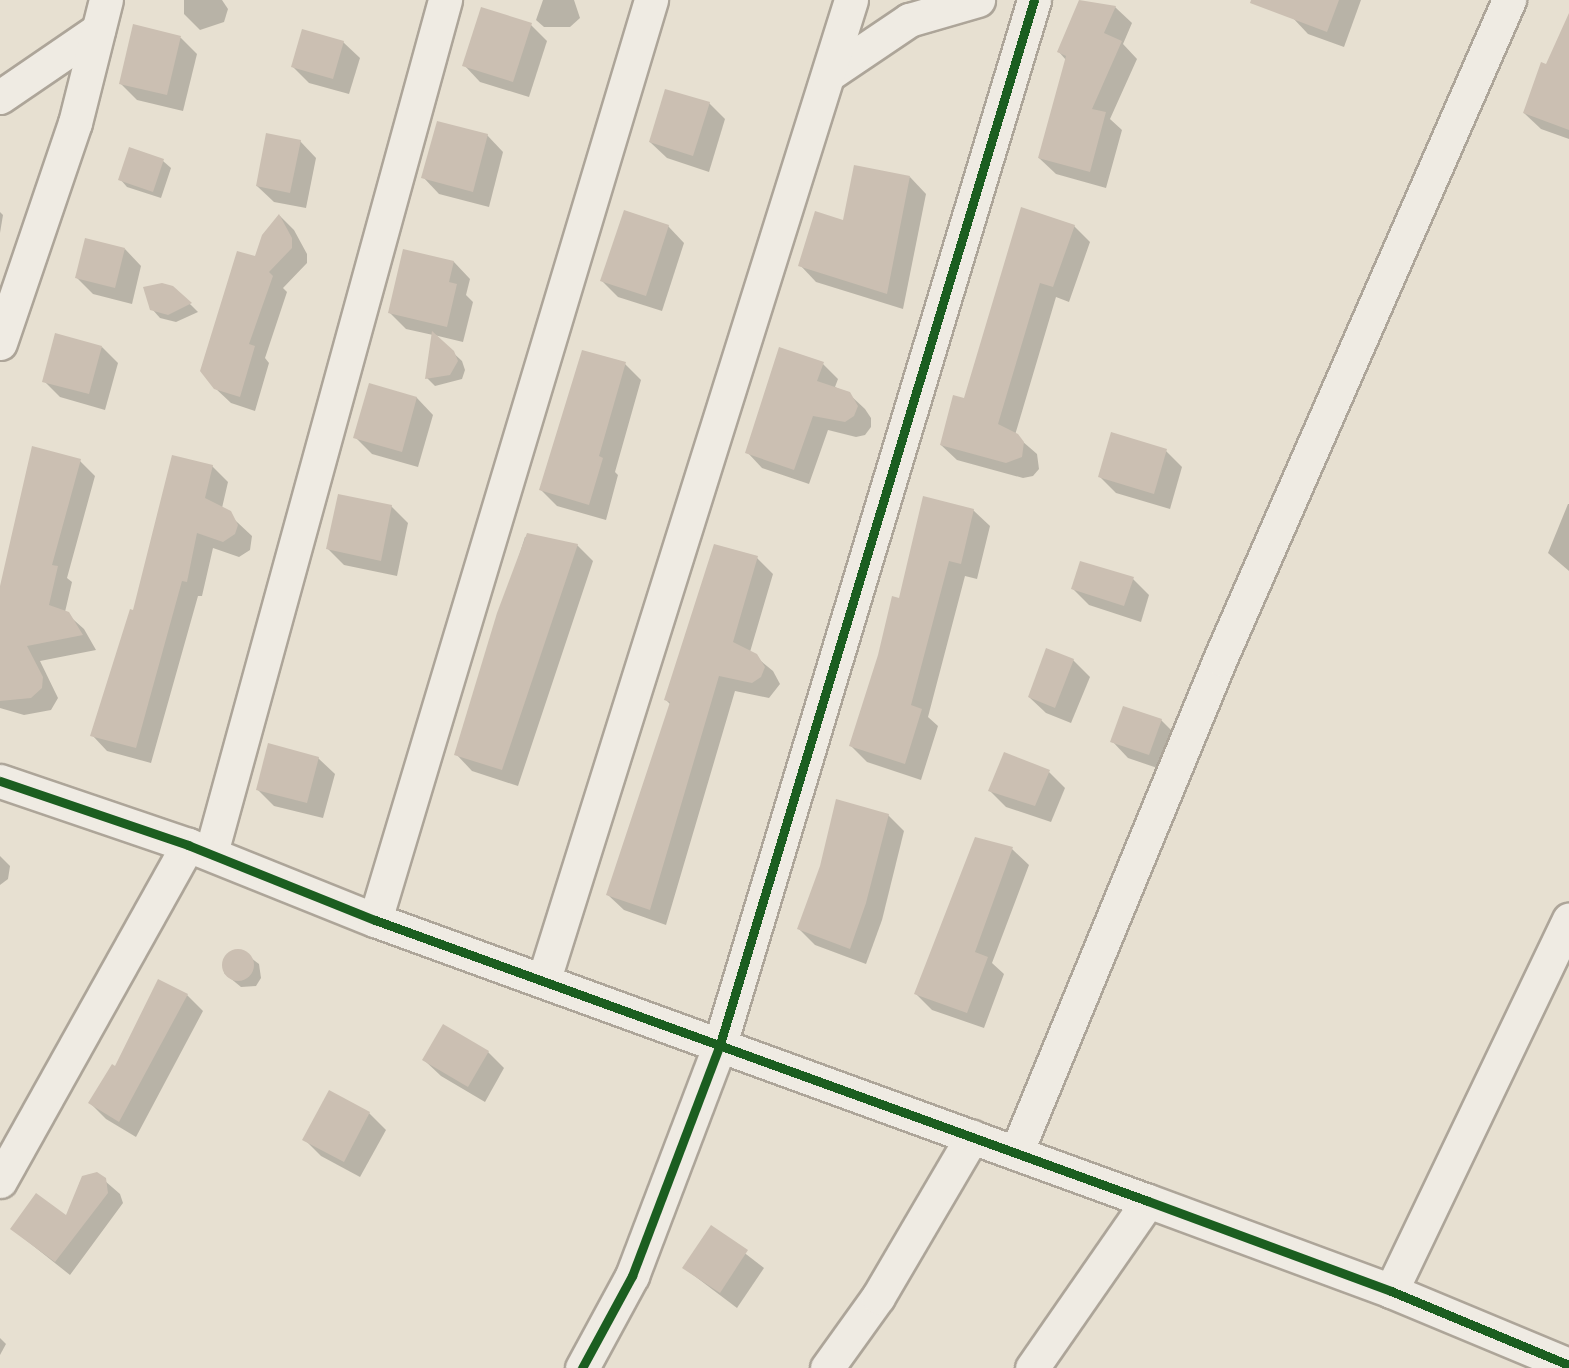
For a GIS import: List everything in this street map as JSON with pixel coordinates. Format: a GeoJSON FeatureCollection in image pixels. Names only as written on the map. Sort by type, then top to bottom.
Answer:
{"type":"FeatureCollection","features":[{"type":"Feature","properties":{"kind":"street"},"geometry":{"type":"LineString","coordinates":[[0,1181],[200,849],[445,0]]}},
{"type":"Feature","properties":{"kind":"street"},"geometry":{"type":"LineString","coordinates":[[375,920],[651,0]]}},
{"type":"Feature","properties":{"kind":"street"},"geometry":{"type":"LineString","coordinates":[[544,979],[851,0]]}},
{"type":"Feature","properties":{"kind":"street"},"geometry":{"type":"LineString","coordinates":[[829,74],[909,20],[978,0]]}},
{"type":"Feature","properties":{"kind":"street"},"geometry":{"type":"LineString","coordinates":[[582,1368],[632,1276],[720,1044],[1034,0]]}},
{"type":"Feature","properties":{"kind":"street"},"geometry":{"type":"LineString","coordinates":[[1016,1153],[1220,659],[1509,0]]}},
{"type":"Feature","properties":{"kind":"street"},"geometry":{"type":"LineString","coordinates":[[0,97],[102,15]]}},
{"type":"Feature","properties":{"kind":"street"},"geometry":{"type":"LineString","coordinates":[[0,343],[75,123],[102,15]]}},
{"type":"Feature","properties":{"kind":"street"},"geometry":{"type":"LineString","coordinates":[[0,781],[200,849],[375,920],[544,979],[1391,1291],[1520,1358],[1569,1365]]}},
{"type":"Feature","properties":{"kind":"street"},"geometry":{"type":"LineString","coordinates":[[1391,1291],[1569,919]]}},
{"type":"Feature","properties":{"kind":"street"},"geometry":{"type":"LineString","coordinates":[[827,1368],[878,1297],[972,1137]]}},
{"type":"Feature","properties":{"kind":"street"},"geometry":{"type":"LineString","coordinates":[[1032,1368],[1148,1201]]}},
{"type":"Feature","properties":{"kind":"building"},"geometry":{"type":"Polygon","coordinates":[[[1079,0],[1116,6],[1104,33],[1122,41],[1092,109],[1106,112],[1090,172],[1038,158],[1066,56],[1057,52],[1079,0]]]}},
{"type":"Feature","properties":{"kind":"building"},"geometry":{"type":"Polygon","coordinates":[[[1251,0],[1339,0],[1327,32],[1250,3],[1251,0]]]}},
{"type":"Feature","properties":{"kind":"building"},"geometry":{"type":"Polygon","coordinates":[[[481,7],[532,23],[513,82],[462,66],[481,7]]]}},
{"type":"Feature","properties":{"kind":"building"},"geometry":{"type":"Polygon","coordinates":[[[1569,13],[1569,130],[1523,113],[1541,62],[1546,64],[1569,13]]]}},
{"type":"Feature","properties":{"kind":"building"},"geometry":{"type":"Polygon","coordinates":[[[133,24],[181,36],[167,95],[119,84],[133,24]]]}},
{"type":"Feature","properties":{"kind":"building"},"geometry":{"type":"Polygon","coordinates":[[[302,29],[344,41],[333,79],[291,67],[302,29]]]}},
{"type":"Feature","properties":{"kind":"building"},"geometry":{"type":"Polygon","coordinates":[[[665,89],[710,102],[693,156],[649,142],[665,89]]]}},
{"type":"Feature","properties":{"kind":"building"},"geometry":{"type":"Polygon","coordinates":[[[437,121],[488,134],[473,192],[421,178],[437,121]]]}},
{"type":"Feature","properties":{"kind":"building"},"geometry":{"type":"Polygon","coordinates":[[[266,133],[301,140],[290,193],[256,186],[266,133]]]}},
{"type":"Feature","properties":{"kind":"building"},"geometry":{"type":"Polygon","coordinates":[[[129,147],[164,159],[153,192],[118,180],[129,147]]]}},
{"type":"Feature","properties":{"kind":"building"},"geometry":{"type":"Polygon","coordinates":[[[854,165],[910,176],[887,294],[798,266],[815,211],[843,220],[854,165]]]}},
{"type":"Feature","properties":{"kind":"building"},"geometry":{"type":"Polygon","coordinates":[[[1021,207],[1075,225],[1053,287],[1040,283],[998,424],[1018,434],[1024,442],[1022,457],[1006,463],[940,445],[953,395],[964,398],[1021,207]]]}},
{"type":"Feature","properties":{"kind":"building"},"geometry":{"type":"Polygon","coordinates":[[[624,210],[669,225],[646,296],[600,281],[624,210]]]}},
{"type":"Feature","properties":{"kind":"building"},"geometry":{"type":"Polygon","coordinates":[[[279,214],[292,238],[292,248],[269,272],[273,276],[249,344],[255,346],[240,397],[214,389],[200,371],[237,251],[255,256],[262,235],[279,214]]]}},
{"type":"Feature","properties":{"kind":"building"},"geometry":{"type":"Polygon","coordinates":[[[85,238],[125,248],[115,288],[75,278],[85,238]]]}},
{"type":"Feature","properties":{"kind":"building"},"geometry":{"type":"Polygon","coordinates":[[[403,249],[454,261],[449,282],[457,284],[447,327],[388,313],[403,249]]]}},
{"type":"Feature","properties":{"kind":"building"},"geometry":{"type":"Polygon","coordinates":[[[162,283],[173,286],[192,303],[168,315],[150,310],[143,287],[162,283]]]}},
{"type":"Feature","properties":{"kind":"building"},"geometry":{"type":"Polygon","coordinates":[[[432,331],[454,351],[458,361],[450,375],[425,379],[432,331]]]}},
{"type":"Feature","properties":{"kind":"building"},"geometry":{"type":"Polygon","coordinates":[[[55,333],[102,346],[89,394],[42,382],[55,333]]]}},
{"type":"Feature","properties":{"kind":"building"},"geometry":{"type":"Polygon","coordinates":[[[779,347],[824,362],[817,381],[850,392],[858,406],[854,416],[845,422],[813,416],[794,470],[745,453],[779,347]]]}},
{"type":"Feature","properties":{"kind":"building"},"geometry":{"type":"Polygon","coordinates":[[[582,350],[626,362],[599,456],[603,458],[589,505],[539,490],[582,350]]]}},
{"type":"Feature","properties":{"kind":"building"},"geometry":{"type":"Polygon","coordinates":[[[369,383],[417,397],[402,452],[353,438],[369,383]]]}},
{"type":"Feature","properties":{"kind":"building"},"geometry":{"type":"Polygon","coordinates":[[[1111,432],[1167,449],[1154,494],[1098,477],[1111,432]]]}},
{"type":"Feature","properties":{"kind":"building"},"geometry":{"type":"Polygon","coordinates":[[[32,446],[81,459],[52,565],[58,566],[49,605],[69,612],[83,635],[27,646],[43,677],[42,688],[31,698],[0,701],[0,586],[32,446]]]}},
{"type":"Feature","properties":{"kind":"building"},"geometry":{"type":"Polygon","coordinates":[[[172,455],[213,465],[205,498],[231,511],[238,525],[235,534],[223,542],[197,533],[187,582],[182,581],[136,748],[90,736],[130,609],[133,610],[172,455]]]}},
{"type":"Feature","properties":{"kind":"building"},"geometry":{"type":"Polygon","coordinates":[[[338,494],[392,505],[381,561],[326,549],[338,494]]]}},
{"type":"Feature","properties":{"kind":"building"},"geometry":{"type":"Polygon","coordinates":[[[923,496],[974,509],[961,564],[949,561],[911,705],[922,709],[905,764],[849,746],[878,655],[892,596],[899,598],[923,496]]]}},
{"type":"Feature","properties":{"kind":"building"},"geometry":{"type":"Polygon","coordinates":[[[527,533],[578,544],[502,770],[454,755],[497,613],[527,533]]]}},
{"type":"Feature","properties":{"kind":"building"},"geometry":{"type":"Polygon","coordinates":[[[714,544],[758,556],[733,642],[757,654],[765,667],[761,677],[752,683],[719,676],[650,910],[606,895],[670,702],[664,700],[714,544]]]}},
{"type":"Feature","properties":{"kind":"building"},"geometry":{"type":"Polygon","coordinates":[[[1080,561],[1134,577],[1124,606],[1071,589],[1080,561]]]}},
{"type":"Feature","properties":{"kind":"building"},"geometry":{"type":"Polygon","coordinates":[[[1046,648],[1074,659],[1055,708],[1028,697],[1046,648]]]}},
{"type":"Feature","properties":{"kind":"building"},"geometry":{"type":"Polygon","coordinates":[[[1123,706],[1162,719],[1149,755],[1110,742],[1123,706]]]}},
{"type":"Feature","properties":{"kind":"building"},"geometry":{"type":"Polygon","coordinates":[[[268,743],[319,757],[307,803],[256,790],[268,743]]]}},
{"type":"Feature","properties":{"kind":"building"},"geometry":{"type":"Polygon","coordinates":[[[1004,752],[1050,770],[1035,806],[988,791],[1004,752]]]}},
{"type":"Feature","properties":{"kind":"building"},"geometry":{"type":"Polygon","coordinates":[[[836,799],[889,814],[866,903],[850,949],[797,929],[820,866],[836,799]]]}},
{"type":"Feature","properties":{"kind":"building"},"geometry":{"type":"Polygon","coordinates":[[[975,837],[1013,847],[975,952],[988,957],[967,1013],[914,994],[975,837]]]}},
{"type":"Feature","properties":{"kind":"building"},"geometry":{"type":"Polygon","coordinates":[[[238,949],[249,954],[254,965],[249,976],[238,981],[227,976],[222,965],[227,954],[238,949]]]}},
{"type":"Feature","properties":{"kind":"building"},"geometry":{"type":"Polygon","coordinates":[[[158,979],[188,994],[119,1122],[88,1103],[112,1064],[115,1066],[158,979]]]}},
{"type":"Feature","properties":{"kind":"building"},"geometry":{"type":"Polygon","coordinates":[[[443,1024],[489,1051],[468,1087],[422,1060],[443,1024]]]}},
{"type":"Feature","properties":{"kind":"building"},"geometry":{"type":"Polygon","coordinates":[[[329,1090],[370,1112],[344,1162],[302,1140],[329,1090]]]}},
{"type":"Feature","properties":{"kind":"building"},"geometry":{"type":"Polygon","coordinates":[[[97,1172],[106,1178],[108,1193],[55,1262],[10,1229],[36,1193],[66,1215],[82,1176],[97,1172]]]}},
{"type":"Feature","properties":{"kind":"building"},"geometry":{"type":"Polygon","coordinates":[[[711,1225],[748,1250],[720,1293],[682,1268],[711,1225]]]}},
{"type":"Feature","properties":{"kind":"cycle path"},"geometry":{"type":"LineString","coordinates":[[582,1368],[632,1276],[720,1044],[1034,0]]}},
{"type":"Feature","properties":{"kind":"cycle path"},"geometry":{"type":"LineString","coordinates":[[0,781],[188,845],[375,920],[1391,1291],[1569,1365]]}}]}
